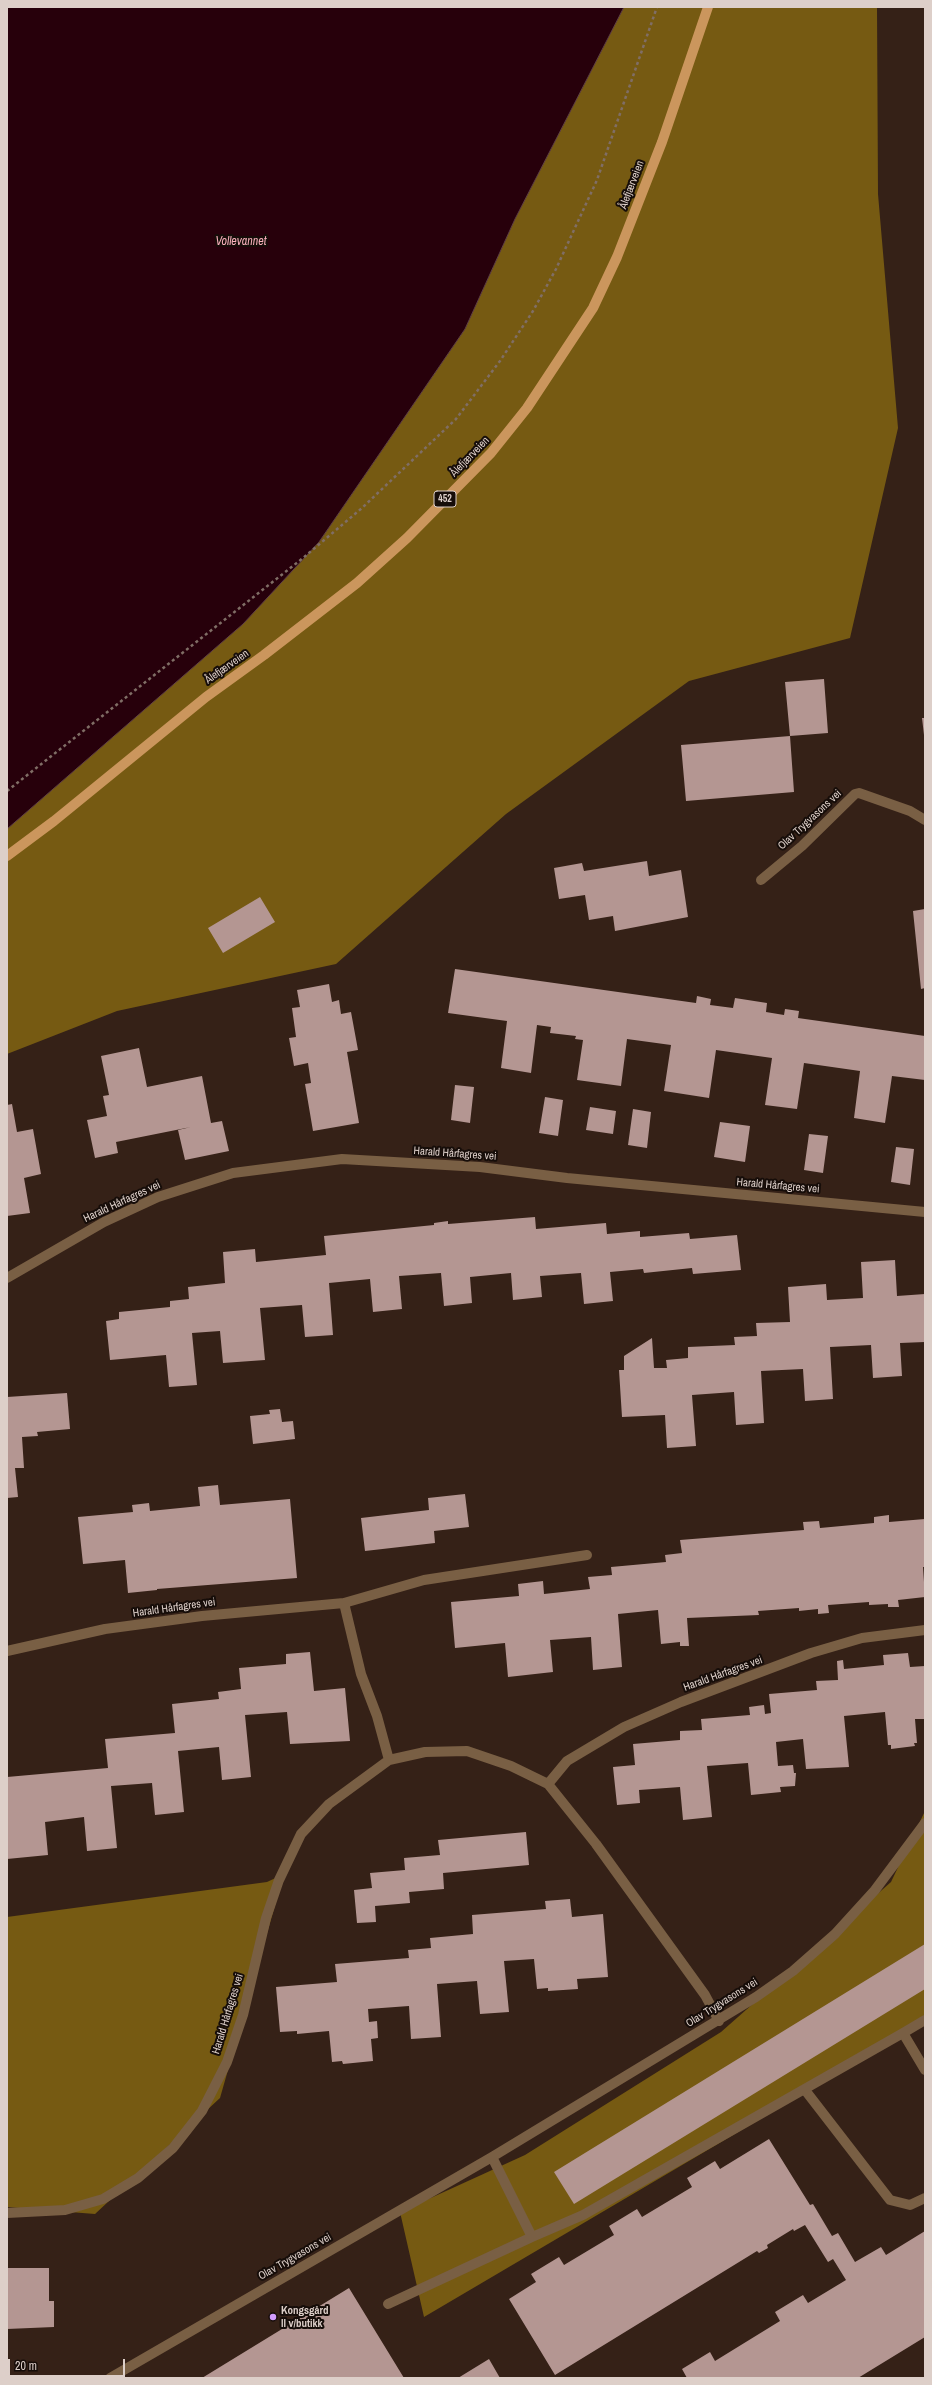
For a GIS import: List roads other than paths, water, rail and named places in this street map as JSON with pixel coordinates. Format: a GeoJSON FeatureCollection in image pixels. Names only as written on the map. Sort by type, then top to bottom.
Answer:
{"type":"FeatureCollection","features":[{"type":"Feature","properties":{"kind":"main road","name":"Ålefjærveien"},"geometry":{"type":"LineString","coordinates":[[7,856],[54,821],[206,697],[264,655],[357,583],[406,538],[491,453],[528,408],[593,308],[617,257],[662,142],[708,7]]}},
{"type":"Feature","properties":{"kind":"street","name":"Olav Trygvasons vei"},"geometry":{"type":"LineString","coordinates":[[761,880],[802,846],[855,794],[859,793],[910,811],[925,820]]}},
{"type":"Feature","properties":{"kind":"street","name":"Harald Hårfagres vei"},"geometry":{"type":"LineString","coordinates":[[7,1278],[104,1222],[158,1197],[233,1173],[342,1159],[480,1167],[567,1178],[925,1212]]}},
{"type":"Feature","properties":{"kind":"street","name":"Harald Hårfagres vei"},"geometry":{"type":"LineString","coordinates":[[8,1650],[105,1630],[202,1616],[344,1603],[424,1580],[587,1555]]}},
{"type":"Feature","properties":{"kind":"street"},"geometry":{"type":"LineString","coordinates":[[344,1603],[361,1674],[377,1716],[389,1760]]}},
{"type":"Feature","properties":{"kind":"street","name":"Harald Hårfagres vei"},"geometry":{"type":"LineString","coordinates":[[548,1784],[567,1762],[624,1727],[681,1702],[811,1653],[862,1638],[925,1630]]}},
{"type":"Feature","properties":{"kind":"street","name":"Harald Hårfagres vei"},"geometry":{"type":"LineString","coordinates":[[7,2213],[65,2210],[103,2199],[138,2178],[172,2148],[202,2111],[227,2062],[243,2015],[266,1918],[279,1880],[301,1834],[329,1804],[389,1760],[425,1752],[467,1751],[511,1766],[548,1784],[596,1844],[705,1995],[719,2020]]}},
{"type":"Feature","properties":{"kind":"street","name":"Olav Trygvasons vei"},"geometry":{"type":"LineString","coordinates":[[110,2378],[492,2158],[719,2020],[793,1971],[835,1934],[875,1890],[925,1823]]}},
{"type":"Feature","properties":{"kind":"street"},"geometry":{"type":"LineString","coordinates":[[388,2304],[583,2215],[925,2020]]}},
{"type":"Feature","properties":{"kind":"street"},"geometry":{"type":"LineString","coordinates":[[903,2033],[925,2070]]}},
{"type":"Feature","properties":{"kind":"street"},"geometry":{"type":"LineString","coordinates":[[804,2090],[890,2200],[910,2205],[925,2198]]}},
{"type":"Feature","properties":{"kind":"street"},"geometry":{"type":"LineString","coordinates":[[492,2158],[532,2237]]}},
{"type":"Feature","properties":{"kind":"water","name":"Vollevannet"},"geometry":{"type":"Polygon","coordinates":[[[7,7],[624,7],[515,219],[465,329],[319,542],[243,624],[7,829],[7,7]]]}},
{"type":"Feature","properties":{"kind":"place","name":"Kongsgård ll v/butikk"},"geometry":{"type":"Point","coordinates":[273,2317]}}]}
